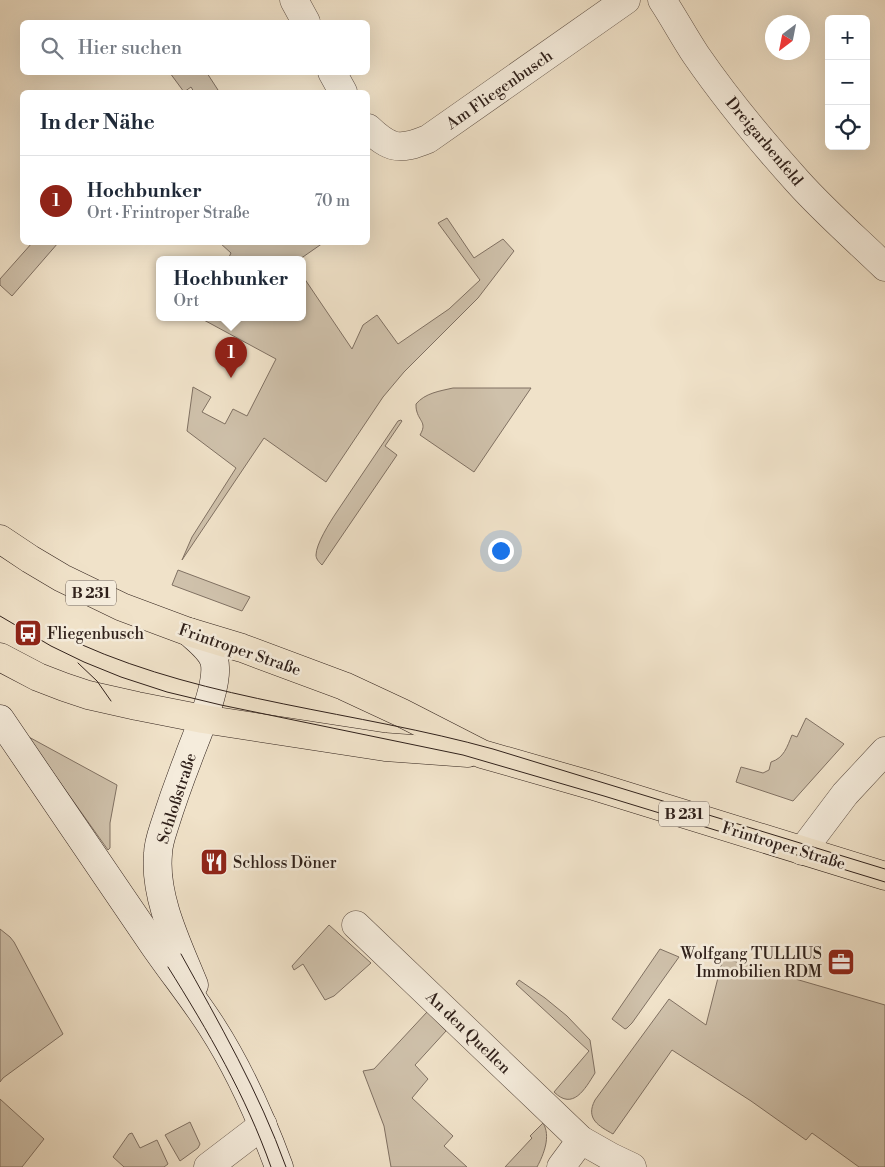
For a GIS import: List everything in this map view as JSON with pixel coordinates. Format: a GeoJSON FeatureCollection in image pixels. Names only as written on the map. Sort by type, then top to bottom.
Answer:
{"type":"FeatureCollection","features":[{"type":"Feature","properties":{"kind":"main road","name":"Frintroper Straße"},"geometry":{"type":"LineString","coordinates":[[0,540],[30,559],[122,607],[189,632],[242,648],[344,686],[482,754],[603,789],[885,876]]}},
{"type":"Feature","properties":{"kind":"main road","name":"Frintroper Straße"},"geometry":{"type":"LineString","coordinates":[[0,657],[38,677],[88,695],[137,706],[203,719],[385,747],[482,754]]}},
{"type":"Feature","properties":{"kind":"street"},"geometry":{"type":"LineString","coordinates":[[294,0],[305,20]]}},
{"type":"Feature","properties":{"kind":"street","name":"Am Fliegenbusch"},"geometry":{"type":"LineString","coordinates":[[370,130],[381,140],[394,146],[411,146],[428,140],[626,0]]}},
{"type":"Feature","properties":{"kind":"street","name":"Dreigarbenfeld"},"geometry":{"type":"LineString","coordinates":[[662,0],[696,54],[727,97],[765,144],[798,183],[885,267]]}},
{"type":"Feature","properties":{"kind":"street"},"geometry":{"type":"LineString","coordinates":[[334,75],[342,90]]}},
{"type":"Feature","properties":{"kind":"street","name":"Schloßstraße"},"geometry":{"type":"LineString","coordinates":[[189,632],[204,645],[214,658],[216,672],[203,719],[159,843],[158,868],[160,891],[164,906],[181,954],[212,1028]]}},
{"type":"Feature","properties":{"kind":"street","name":"Schloßstraße"},"geometry":{"type":"LineString","coordinates":[[0,719],[168,967],[212,1028],[237,1072],[263,1125],[280,1167]]}},
{"type":"Feature","properties":{"kind":"street"},"geometry":{"type":"LineString","coordinates":[[802,851],[845,794],[885,751]]}},
{"type":"Feature","properties":{"kind":"street","name":"An den Quellen"},"geometry":{"type":"LineString","coordinates":[[356,925],[581,1140],[632,1167]]}},
{"type":"Feature","properties":{"kind":"street"},"geometry":{"type":"LineString","coordinates":[[208,1167],[263,1125]]}},
{"type":"Feature","properties":{"kind":"street"},"geometry":{"type":"LineString","coordinates":[[561,1167],[581,1140]]}},
{"type":"Feature","properties":{"kind":"shaded area"},"geometry":{"type":"Polygon","coordinates":[[[171,75],[208,75],[218,90],[193,90],[191,87],[183,90],[171,75]]]}},
{"type":"Feature","properties":{"kind":"shaded area"},"geometry":{"type":"Polygon","coordinates":[[[447,218],[474,258],[503,239],[514,251],[478,298],[404,372],[383,397],[326,482],[264,438],[182,560],[192,537],[236,468],[187,431],[193,387],[211,397],[202,412],[225,424],[233,409],[247,416],[276,359],[206,321],[306,321],[306,281],[352,349],[363,325],[377,315],[398,344],[449,309],[480,280],[438,223],[447,218]]]}},
{"type":"Feature","properties":{"kind":"shaded area"},"geometry":{"type":"Polygon","coordinates":[[[30,245],[56,245],[12,296],[0,285],[0,279],[30,245]]]}},
{"type":"Feature","properties":{"kind":"shaded area"},"geometry":{"type":"Polygon","coordinates":[[[222,245],[320,245],[304,256],[230,256],[231,253],[222,245]]]}},
{"type":"Feature","properties":{"kind":"shaded area"},"geometry":{"type":"Polygon","coordinates":[[[453,388],[531,388],[474,472],[420,435],[423,425],[417,412],[416,404],[428,395],[453,388]]]}},
{"type":"Feature","properties":{"kind":"shaded area"},"geometry":{"type":"Polygon","coordinates":[[[401,420],[385,446],[397,455],[322,565],[316,555],[318,545],[324,533],[398,421],[401,420]]]}},
{"type":"Feature","properties":{"kind":"shaded area"},"geometry":{"type":"Polygon","coordinates":[[[178,570],[250,597],[242,611],[172,585],[178,570]]]}},
{"type":"Feature","properties":{"kind":"shaded area"},"geometry":{"type":"Polygon","coordinates":[[[806,718],[844,744],[793,801],[736,782],[741,767],[763,773],[769,770],[771,762],[785,752],[792,735],[797,737],[806,718]]]}},
{"type":"Feature","properties":{"kind":"shaded area"},"geometry":{"type":"Polygon","coordinates":[[[27,736],[117,785],[110,823],[110,848],[108,850],[27,736]]]}},
{"type":"Feature","properties":{"kind":"shaded area"},"geometry":{"type":"Polygon","coordinates":[[[329,925],[371,963],[334,996],[325,1000],[303,964],[294,970],[292,966],[329,925]]]}},
{"type":"Feature","properties":{"kind":"shaded area"},"geometry":{"type":"Polygon","coordinates":[[[0,929],[14,942],[63,1034],[0,1082],[0,929]]]}},
{"type":"Feature","properties":{"kind":"shaded area"},"geometry":{"type":"Polygon","coordinates":[[[660,949],[679,957],[632,1023],[625,1029],[612,1019],[660,949]]]}},
{"type":"Feature","properties":{"kind":"shaded area"},"geometry":{"type":"Polygon","coordinates":[[[723,958],[885,1005],[885,1167],[859,1167],[812,1133],[806,1140],[751,1101],[672,1050],[613,1134],[595,1121],[592,1107],[595,1100],[669,999],[706,1025],[723,958]]]}},
{"type":"Feature","properties":{"kind":"shaded area"},"geometry":{"type":"Polygon","coordinates":[[[519,980],[567,1016],[590,1040],[595,1073],[583,1091],[573,1099],[561,1097],[554,1092],[589,1051],[516,984],[519,980]]]}},
{"type":"Feature","properties":{"kind":"shaded area"},"geometry":{"type":"Polygon","coordinates":[[[427,1012],[446,1031],[415,1065],[428,1079],[412,1098],[453,1136],[444,1146],[467,1167],[391,1167],[384,1126],[363,1071],[374,1069],[427,1012]]]}},
{"type":"Feature","properties":{"kind":"shaded area"},"geometry":{"type":"Polygon","coordinates":[[[0,1099],[44,1139],[22,1167],[0,1167],[0,1099]]]}},
{"type":"Feature","properties":{"kind":"shaded area"},"geometry":{"type":"Polygon","coordinates":[[[190,1122],[200,1144],[198,1148],[180,1161],[165,1135],[190,1122]]]}},
{"type":"Feature","properties":{"kind":"shaded area"},"geometry":{"type":"Polygon","coordinates":[[[543,1123],[546,1139],[544,1151],[537,1167],[505,1167],[532,1138],[530,1136],[543,1123]]]}},
{"type":"Feature","properties":{"kind":"shaded area"},"geometry":{"type":"Polygon","coordinates":[[[132,1133],[140,1148],[157,1140],[168,1164],[164,1167],[124,1167],[113,1157],[129,1134],[132,1133]]]}},
{"type":"Feature","properties":{"kind":"tram line"},"geometry":{"type":"LineString","coordinates":[[0,616],[51,646],[84,662],[121,677],[167,692],[463,755],[885,882]]}},
{"type":"Feature","properties":{"kind":"tram line"},"geometry":{"type":"LineString","coordinates":[[80,644],[129,664],[180,680],[232,693],[441,736],[493,749],[885,869]]}},
{"type":"Feature","properties":{"kind":"tram line"},"geometry":{"type":"LineString","coordinates":[[78,663],[97,681],[111,701]]}},
{"type":"Feature","properties":{"kind":"tram line"},"geometry":{"type":"LineString","coordinates":[[181,954],[251,1085],[286,1167]]}},
{"type":"Feature","properties":{"kind":"tram line"},"geometry":{"type":"LineString","coordinates":[[168,967],[238,1089],[271,1167]]}},
{"type":"Feature","properties":{"kind":"place","name":"Hochbunker"},"geometry":{"type":"Point","coordinates":[231,378]}},
{"type":"Feature","properties":{"kind":"place","name":"Fliegenbusch"},"geometry":{"type":"Point","coordinates":[28,633]}},
{"type":"Feature","properties":{"kind":"place","name":"Schloss Döner"},"geometry":{"type":"Point","coordinates":[214,862]}},
{"type":"Feature","properties":{"kind":"place","name":"Wolfgang TULLIUS Immobilien RDM"},"geometry":{"type":"Point","coordinates":[841,962]}}]}
